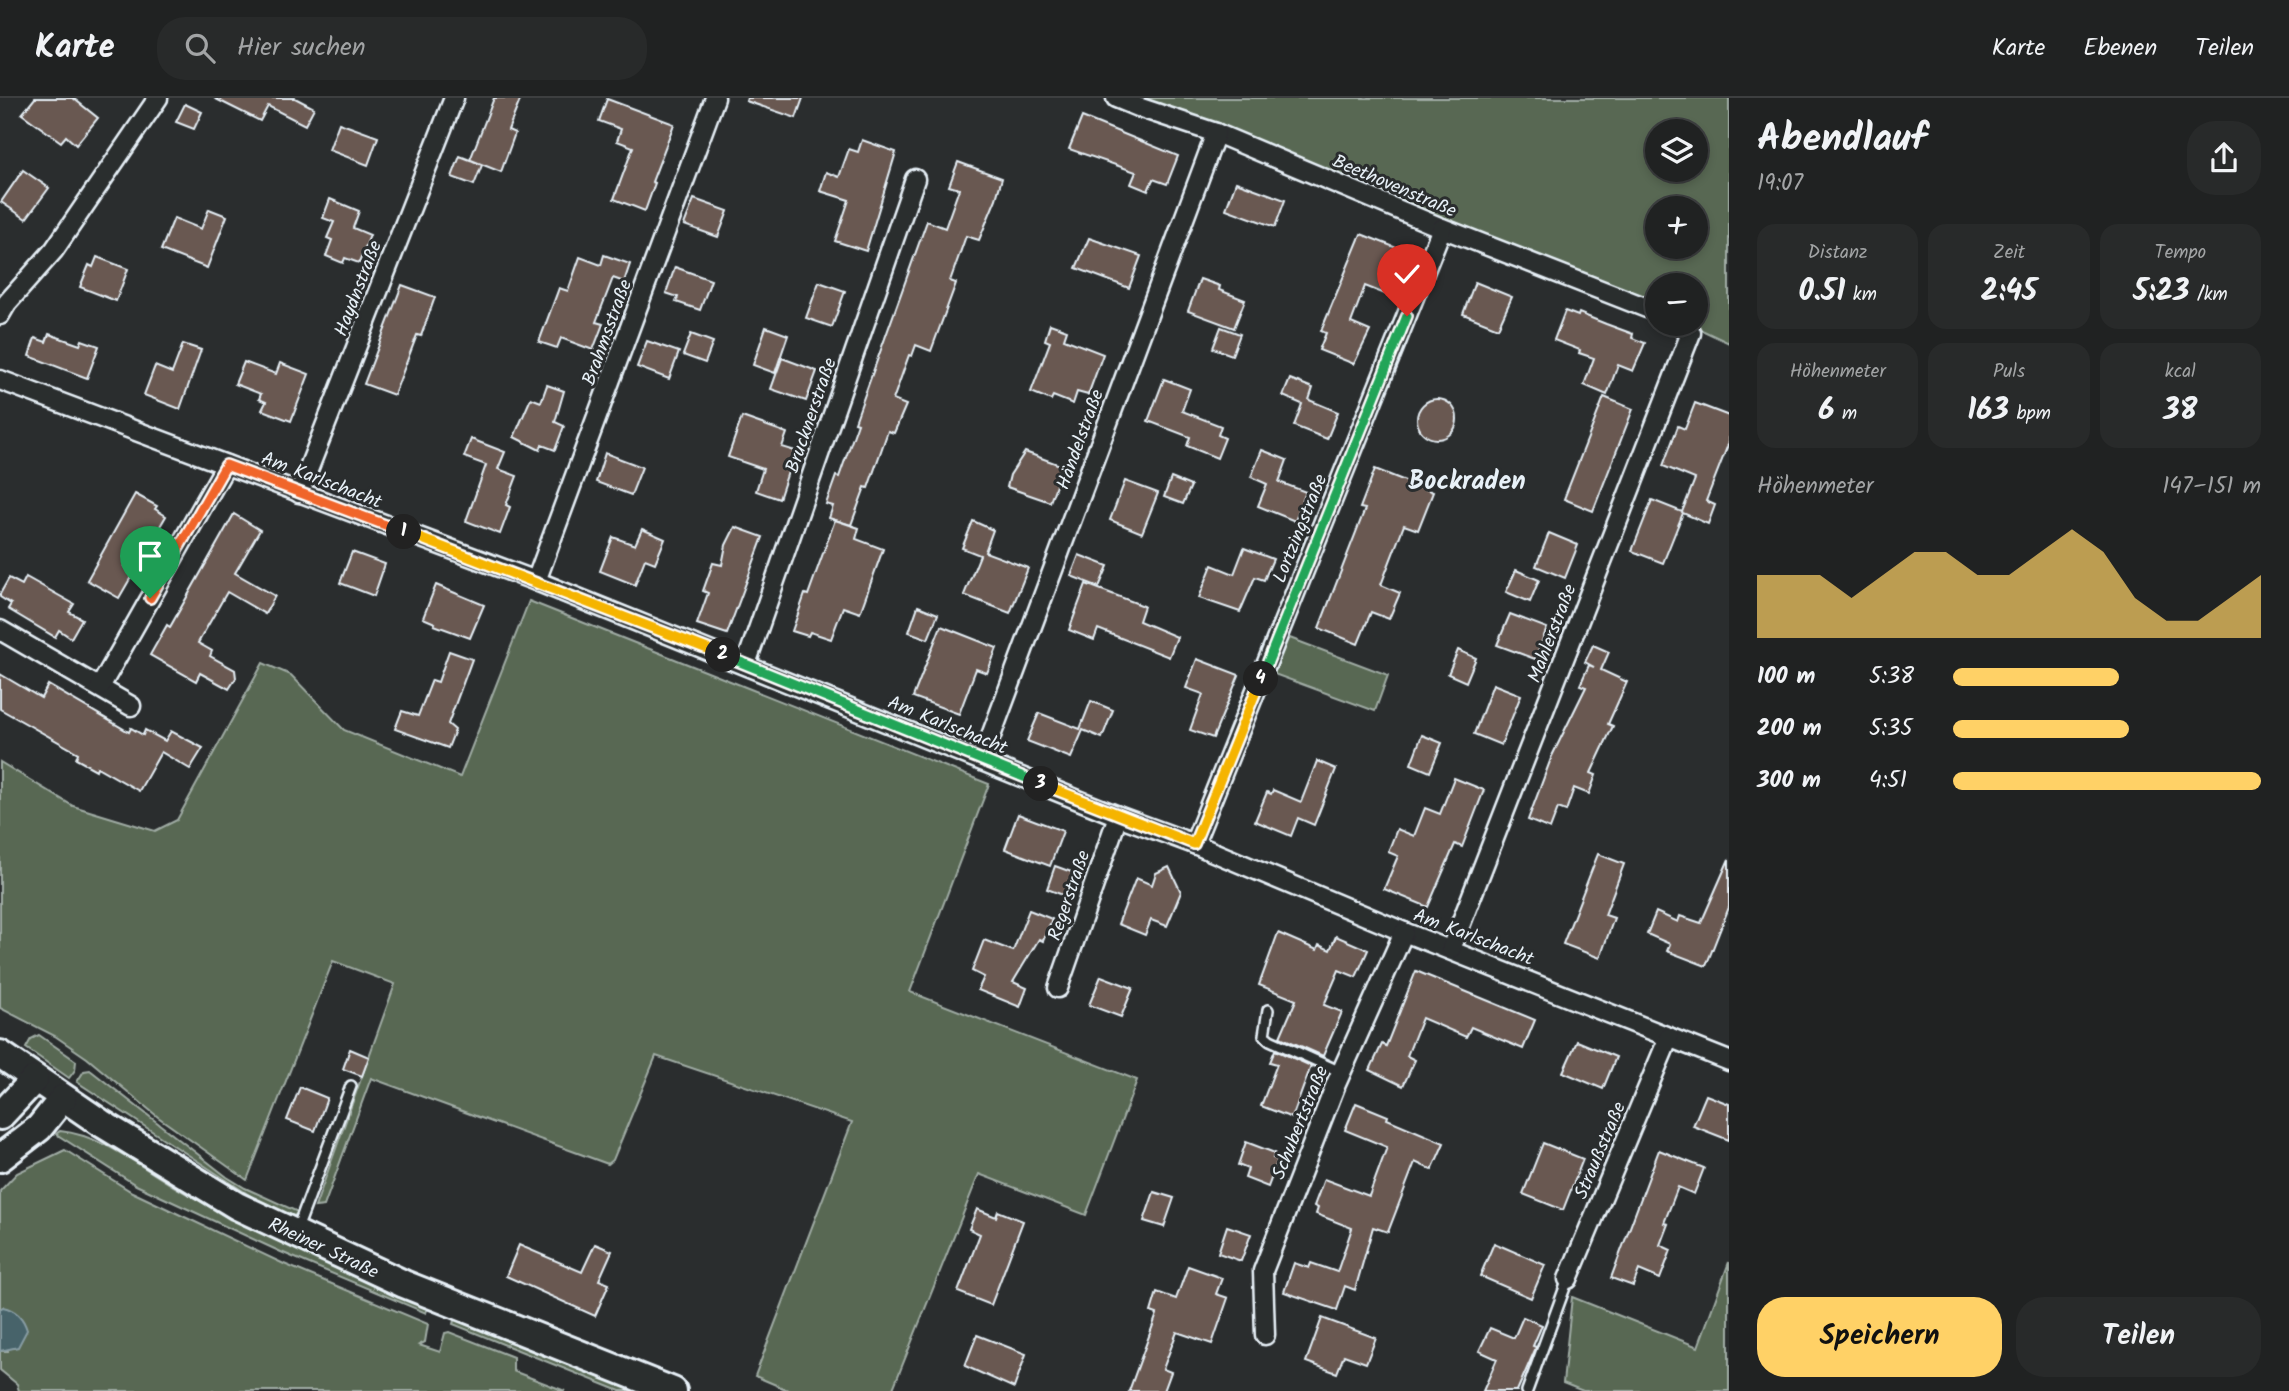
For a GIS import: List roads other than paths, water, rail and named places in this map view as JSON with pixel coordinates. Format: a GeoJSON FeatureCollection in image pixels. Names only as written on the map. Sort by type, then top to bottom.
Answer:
{"type":"FeatureCollection","features":[{"type":"Feature","properties":{"kind":"main road","name":"Rheiner Straße"},"geometry":{"type":"LineString","coordinates":[[0,1054],[63,1098],[237,1206],[404,1284],[673,1391]]}},
{"type":"Feature","properties":{"kind":"main road"},"geometry":{"type":"LineString","coordinates":[[0,1116],[35,1079]]}},
{"type":"Feature","properties":{"kind":"main road"},"geometry":{"type":"LineString","coordinates":[[0,1158],[39,1128],[63,1098]]}},
{"type":"Feature","properties":{"kind":"street"},"geometry":{"type":"LineString","coordinates":[[0,315],[7,303],[54,250],[158,98]]}},
{"type":"Feature","properties":{"kind":"street","name":"Haydnstraße"},"geometry":{"type":"LineString","coordinates":[[299,493],[454,98]]}},
{"type":"Feature","properties":{"kind":"street","name":"Brahmsstraße"},"geometry":{"type":"LineString","coordinates":[[536,581],[715,98]]}},
{"type":"Feature","properties":{"kind":"street","name":"Beethovenstraße"},"geometry":{"type":"LineString","coordinates":[[1116,98],[1216,132],[1442,228],[1645,307]]}},
{"type":"Feature","properties":{"kind":"street","name":"Händelstraße"},"geometry":{"type":"LineString","coordinates":[[982,760],[1216,132]]}},
{"type":"Feature","properties":{"kind":"street","name":"Brucknerstraße"},"geometry":{"type":"LineString","coordinates":[[746,664],[915,179]]}},
{"type":"Feature","properties":{"kind":"street","name":"Lortzingstraße"},"geometry":{"type":"LineString","coordinates":[[1194,844],[1442,228]]}},
{"type":"Feature","properties":{"kind":"street","name":"Mahlerstraße"},"geometry":{"type":"LineString","coordinates":[[1451,949],[1681,336]]}},
{"type":"Feature","properties":{"kind":"street","name":"Am Karlschacht"},"geometry":{"type":"LineString","coordinates":[[0,380],[536,581],[1118,816],[1194,844],[1404,932],[1729,1062]]}},
{"type":"Feature","properties":{"kind":"street"},"geometry":{"type":"LineString","coordinates":[[100,687],[226,465]]}},
{"type":"Feature","properties":{"kind":"street"},"geometry":{"type":"LineString","coordinates":[[0,630],[131,706]]}},
{"type":"Feature","properties":{"kind":"street","name":"Regerstraße"},"geometry":{"type":"LineString","coordinates":[[1058,988],[1118,816]]}},
{"type":"Feature","properties":{"kind":"street","name":"Schubertstraße"},"geometry":{"type":"LineString","coordinates":[[1265,1335],[1263,1271],[1341,1072],[1404,932]]}},
{"type":"Feature","properties":{"kind":"street","name":"Straußstraße"},"geometry":{"type":"LineString","coordinates":[[1568,1279],[1669,1037]]}},
{"type":"Feature","properties":{"kind":"lane"},"geometry":{"type":"LineString","coordinates":[[1268,1010],[1264,1035],[1341,1072]]}},
{"type":"Feature","properties":{"kind":"lane"},"geometry":{"type":"LineString","coordinates":[[296,1234],[351,1086]]}},
{"type":"Feature","properties":{"kind":"lane"},"geometry":{"type":"LineString","coordinates":[[1527,1391],[1568,1279]]}},
{"type":"Feature","properties":{"kind":"water"},"geometry":{"type":"Polygon","coordinates":[[[3,1307],[18,1315],[27,1330],[18,1347],[0,1351],[0,1309],[3,1307]]]}},
{"type":"Feature","properties":{"kind":"district","name":"Bockraden"},"geometry":{"type":"Point","coordinates":[1467,480]}}]}
